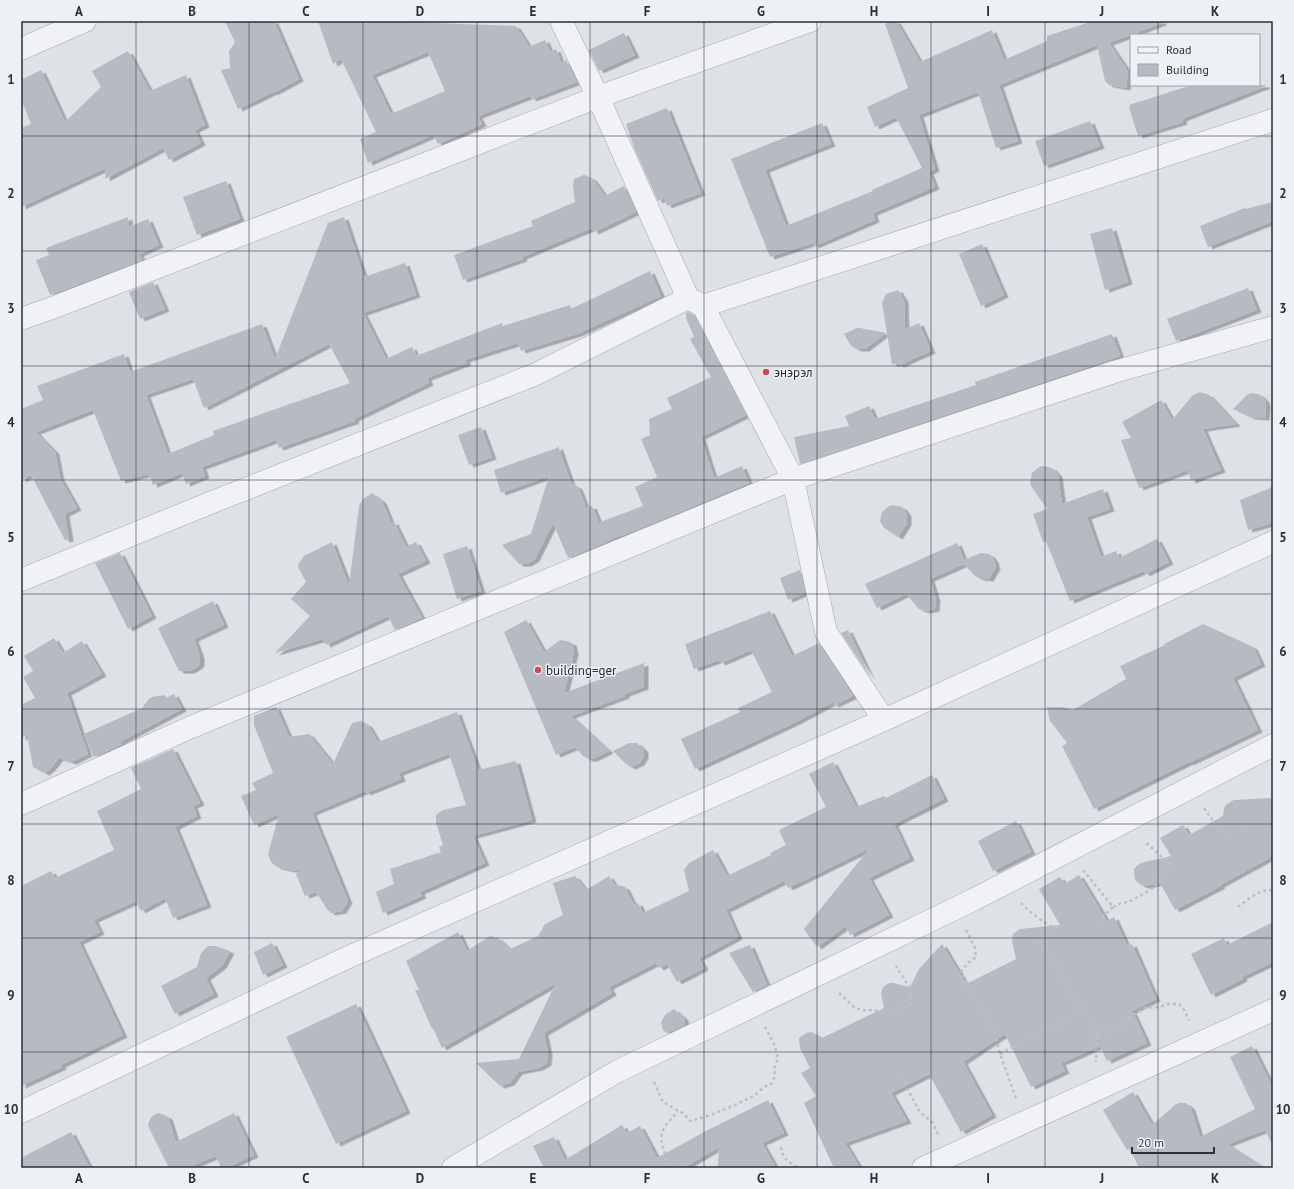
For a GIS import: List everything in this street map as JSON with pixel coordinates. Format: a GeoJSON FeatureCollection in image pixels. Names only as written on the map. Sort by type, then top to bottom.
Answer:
{"type":"FeatureCollection","features":[{"type":"Feature","properties":{"kind":"street"},"geometry":{"type":"LineString","coordinates":[[21,49],[85,21]]}},
{"type":"Feature","properties":{"kind":"street"},"geometry":{"type":"LineString","coordinates":[[561,21],[695,302],[793,479],[826,632],[884,720]]}},
{"type":"Feature","properties":{"kind":"street"},"geometry":{"type":"LineString","coordinates":[[21,319],[598,97],[810,21]]}},
{"type":"Feature","properties":{"kind":"street"},"geometry":{"type":"LineString","coordinates":[[21,580],[536,374],[695,302],[1273,120]]}},
{"type":"Feature","properties":{"kind":"street"},"geometry":{"type":"LineString","coordinates":[[21,804],[189,728],[793,479],[1114,372],[1273,328]]}},
{"type":"Feature","properties":{"kind":"street"},"geometry":{"type":"LineString","coordinates":[[21,1112],[342,960],[884,720],[1273,542]]}},
{"type":"Feature","properties":{"kind":"street"},"geometry":{"type":"LineString","coordinates":[[453,1168],[618,1071],[1003,885],[1273,746]]}},
{"type":"Feature","properties":{"kind":"street"},"geometry":{"type":"LineString","coordinates":[[923,1168],[1273,1010]]}},
{"type":"Feature","properties":{"kind":"path"},"geometry":{"type":"LineString","coordinates":[[1190,788],[1215,824],[1225,832],[1241,830],[1250,825]]}},
{"type":"Feature","properties":{"kind":"path"},"geometry":{"type":"LineString","coordinates":[[1095,924],[1113,907],[1121,903],[1129,902],[1155,887],[1168,863],[1140,838]]}},
{"type":"Feature","properties":{"kind":"path"},"geometry":{"type":"LineString","coordinates":[[1068,851],[1113,907]]}},
{"type":"Feature","properties":{"kind":"path"},"geometry":{"type":"LineString","coordinates":[[1003,885],[1015,894],[1023,906],[1043,921],[1054,927],[1061,927],[1067,924]]}},
{"type":"Feature","properties":{"kind":"path"},"geometry":{"type":"LineString","coordinates":[[1238,907],[1254,895],[1268,889],[1273,891]]}},
{"type":"Feature","properties":{"kind":"path"},"geometry":{"type":"LineString","coordinates":[[952,910],[962,922],[976,948],[976,957],[967,964],[961,972],[996,1037],[1000,1054],[1022,1114],[1022,1123]]}},
{"type":"Feature","properties":{"kind":"path"},"geometry":{"type":"LineString","coordinates":[[1054,927],[1040,943],[1053,960],[1064,984],[1083,1007],[1096,1030],[1097,1054]]}},
{"type":"Feature","properties":{"kind":"path"},"geometry":{"type":"LineString","coordinates":[[829,970],[834,986],[855,1008],[891,1011],[910,1006],[911,990],[895,963],[880,945]]}},
{"type":"Feature","properties":{"kind":"path"},"geometry":{"type":"LineString","coordinates":[[644,1059],[662,1102],[684,1114],[690,1121],[700,1119],[755,1095],[766,1085],[771,1084],[775,1077],[774,1069],[778,1058],[774,1044],[763,1022],[758,1004]]}},
{"type":"Feature","properties":{"kind":"path"},"geometry":{"type":"LineString","coordinates":[[1097,1035],[1125,1023],[1145,1008],[1159,1007],[1170,1004]]}},
{"type":"Feature","properties":{"kind":"path"},"geometry":{"type":"LineString","coordinates":[[1000,1054],[1043,1030],[1068,1020],[1083,1007]]}},
{"type":"Feature","properties":{"kind":"path"},"geometry":{"type":"LineString","coordinates":[[898,1072],[920,1112],[934,1123],[948,1157]]}},
{"type":"Feature","properties":{"kind":"path"},"geometry":{"type":"LineString","coordinates":[[675,1168],[670,1166],[665,1154],[661,1134],[666,1125],[678,1111]]}},
{"type":"Feature","properties":{"kind":"path"},"geometry":{"type":"LineString","coordinates":[[781,1147],[782,1154],[787,1162],[797,1168]]}},
{"type":"Feature","properties":{"kind":"building"},"geometry":{"type":"Polygon","coordinates":[[[225,21],[274,21],[299,79],[238,109],[221,70],[230,68],[229,51],[235,42],[225,21]]]}},
{"type":"Feature","properties":{"kind":"building"},"geometry":{"type":"Polygon","coordinates":[[[318,21],[379,21],[516,26],[529,47],[545,40],[550,52],[556,49],[561,63],[566,60],[577,82],[532,99],[530,96],[478,116],[482,124],[438,144],[433,135],[368,163],[360,139],[376,132],[341,59],[333,64],[318,21]],[[428,52],[372,75],[391,114],[445,91],[428,52]]]}},
{"type":"Feature","properties":{"kind":"building"},"geometry":{"type":"Polygon","coordinates":[[[896,21],[920,62],[992,30],[1004,60],[1047,41],[1047,36],[1093,21],[1162,21],[1162,23],[1109,43],[1128,73],[1126,88],[1109,85],[1105,81],[1097,45],[999,85],[1018,141],[996,148],[978,92],[919,115],[935,169],[929,172],[935,187],[873,213],[875,220],[814,246],[813,243],[770,257],[731,159],[822,123],[831,144],[765,170],[786,226],[873,191],[872,190],[922,168],[896,117],[875,127],[867,107],[908,88],[885,24],[896,21]]]}},
{"type":"Feature","properties":{"kind":"building"},"geometry":{"type":"Polygon","coordinates":[[[624,33],[635,55],[599,71],[589,50],[624,33]]]}},
{"type":"Feature","properties":{"kind":"building"},"geometry":{"type":"Polygon","coordinates":[[[128,51],[150,91],[186,75],[205,125],[195,130],[201,143],[169,160],[163,148],[105,179],[106,168],[21,207],[21,128],[31,124],[21,99],[21,80],[41,70],[65,122],[101,87],[92,71],[128,51]]]}},
{"type":"Feature","properties":{"kind":"building"},"geometry":{"type":"Polygon","coordinates":[[[1189,86],[1266,86],[1182,119],[1183,122],[1138,136],[1129,105],[1189,86]]]}},
{"type":"Feature","properties":{"kind":"building"},"geometry":{"type":"Polygon","coordinates":[[[667,108],[701,193],[667,206],[664,198],[658,201],[635,150],[626,124],[667,108]]]}},
{"type":"Feature","properties":{"kind":"building"},"geometry":{"type":"Polygon","coordinates":[[[1090,121],[1100,146],[1044,166],[1035,141],[1090,121]]]}},
{"type":"Feature","properties":{"kind":"building"},"geometry":{"type":"Polygon","coordinates":[[[584,175],[592,178],[605,196],[624,186],[636,212],[594,232],[592,228],[522,257],[523,259],[463,280],[454,255],[533,226],[531,221],[575,202],[573,186],[574,179],[584,175]]]}},
{"type":"Feature","properties":{"kind":"building"},"geometry":{"type":"Polygon","coordinates":[[[226,181],[240,219],[197,235],[183,197],[226,181]]]}},
{"type":"Feature","properties":{"kind":"building"},"geometry":{"type":"Polygon","coordinates":[[[1273,202],[1273,221],[1208,247],[1200,226],[1245,208],[1273,202]]]}},
{"type":"Feature","properties":{"kind":"building"},"geometry":{"type":"Polygon","coordinates":[[[128,217],[129,227],[148,219],[159,245],[139,254],[142,260],[50,295],[36,260],[49,255],[46,248],[128,217]]]}},
{"type":"Feature","properties":{"kind":"building"},"geometry":{"type":"Polygon","coordinates":[[[344,217],[364,277],[405,263],[416,295],[363,313],[386,359],[412,347],[416,356],[502,323],[503,326],[570,305],[571,309],[650,271],[661,296],[577,334],[521,351],[518,343],[465,360],[467,363],[427,378],[429,383],[354,419],[355,421],[279,448],[276,440],[202,467],[205,476],[186,484],[182,473],[153,485],[149,474],[121,481],[93,410],[36,432],[55,452],[60,478],[77,508],[65,514],[69,539],[65,540],[31,475],[21,480],[21,409],[43,400],[37,386],[124,354],[130,372],[262,324],[275,359],[328,223],[344,217]],[[329,344],[204,408],[193,379],[146,395],[168,454],[214,435],[213,431],[350,383],[329,344]]]}},
{"type":"Feature","properties":{"kind":"building"},"geometry":{"type":"Polygon","coordinates":[[[1112,228],[1128,282],[1105,290],[1090,234],[1112,228]]]}},
{"type":"Feature","properties":{"kind":"building"},"geometry":{"type":"Polygon","coordinates":[[[982,244],[1004,295],[981,306],[959,254],[982,244]]]}},
{"type":"Feature","properties":{"kind":"building"},"geometry":{"type":"Polygon","coordinates":[[[153,282],[165,309],[140,319],[129,292],[153,282]]]}},
{"type":"Feature","properties":{"kind":"building"},"geometry":{"type":"Polygon","coordinates":[[[1248,288],[1257,310],[1176,341],[1167,319],[1248,288]]]}},
{"type":"Feature","properties":{"kind":"building"},"geometry":{"type":"Polygon","coordinates":[[[898,290],[904,300],[905,329],[919,323],[931,351],[899,365],[892,364],[882,303],[886,294],[898,290]]]}},
{"type":"Feature","properties":{"kind":"building"},"geometry":{"type":"Polygon","coordinates":[[[688,312],[694,315],[746,415],[701,437],[714,478],[742,466],[749,483],[568,558],[553,523],[535,559],[527,564],[519,564],[502,545],[531,534],[549,476],[501,493],[494,470],[557,448],[558,446],[571,483],[578,487],[586,508],[592,506],[606,540],[600,522],[643,506],[635,487],[657,477],[641,439],[650,435],[649,419],[672,409],[667,398],[711,377],[690,339],[694,337],[686,318],[686,313],[688,312]]]}},
{"type":"Feature","properties":{"kind":"building"},"geometry":{"type":"Polygon","coordinates":[[[857,328],[886,333],[865,349],[857,349],[851,346],[844,334],[857,328]]]}},
{"type":"Feature","properties":{"kind":"building"},"geometry":{"type":"Polygon","coordinates":[[[1112,334],[1120,356],[800,464],[794,437],[849,426],[845,416],[869,406],[875,419],[976,385],[975,382],[1112,334]]]}},
{"type":"Feature","properties":{"kind":"building"},"geometry":{"type":"Polygon","coordinates":[[[1200,392],[1209,395],[1236,424],[1203,429],[1221,470],[1191,481],[1188,470],[1139,488],[1121,440],[1131,438],[1122,422],[1161,400],[1172,420],[1193,395],[1200,392]]]}},
{"type":"Feature","properties":{"kind":"building"},"geometry":{"type":"Polygon","coordinates":[[[1251,393],[1259,394],[1265,400],[1265,418],[1251,417],[1233,409],[1251,393]]]}},
{"type":"Feature","properties":{"kind":"building"},"geometry":{"type":"Polygon","coordinates":[[[481,427],[492,457],[469,465],[458,435],[481,427]]]}},
{"type":"Feature","properties":{"kind":"building"},"geometry":{"type":"Polygon","coordinates":[[[1043,466],[1052,468],[1058,475],[1062,504],[1103,489],[1110,509],[1087,517],[1101,557],[1116,551],[1119,558],[1157,539],[1169,562],[1145,574],[1144,571],[1070,601],[1046,541],[1043,542],[1033,514],[1047,509],[1031,486],[1030,482],[1032,473],[1039,467],[1043,466]]]}},
{"type":"Feature","properties":{"kind":"building"},"geometry":{"type":"Polygon","coordinates":[[[1273,487],[1273,523],[1248,530],[1240,500],[1273,487]]]}},
{"type":"Feature","properties":{"kind":"building"},"geometry":{"type":"Polygon","coordinates":[[[372,493],[382,501],[391,523],[394,522],[406,547],[416,542],[426,561],[398,574],[422,618],[395,630],[388,616],[326,645],[323,639],[275,653],[310,616],[291,599],[306,582],[298,567],[304,556],[332,542],[349,586],[359,506],[363,499],[372,493]]]}},
{"type":"Feature","properties":{"kind":"building"},"geometry":{"type":"Polygon","coordinates":[[[893,505],[902,507],[907,514],[907,523],[898,537],[884,528],[880,521],[882,512],[889,506],[893,505]]]}},
{"type":"Feature","properties":{"kind":"building"},"geometry":{"type":"Polygon","coordinates":[[[957,543],[964,560],[981,553],[989,554],[992,557],[996,567],[989,579],[975,576],[964,564],[930,579],[936,599],[935,609],[926,611],[919,609],[906,594],[877,608],[865,584],[957,543]]]}},
{"type":"Feature","properties":{"kind":"building"},"geometry":{"type":"Polygon","coordinates":[[[467,546],[481,591],[457,599],[443,554],[467,546]]]}},
{"type":"Feature","properties":{"kind":"building"},"geometry":{"type":"Polygon","coordinates":[[[120,553],[152,616],[128,629],[95,563],[120,553]]]}},
{"type":"Feature","properties":{"kind":"building"},"geometry":{"type":"Polygon","coordinates":[[[800,570],[805,593],[788,600],[780,578],[800,570]]]}},
{"type":"Feature","properties":{"kind":"building"},"geometry":{"type":"Polygon","coordinates":[[[213,601],[224,625],[194,639],[200,656],[200,664],[190,671],[179,671],[158,628],[213,601]]]}},
{"type":"Feature","properties":{"kind":"building"},"geometry":{"type":"Polygon","coordinates":[[[770,611],[792,656],[819,643],[853,696],[834,705],[833,702],[796,722],[695,769],[681,739],[740,712],[738,708],[772,692],[751,650],[721,663],[719,660],[694,669],[685,644],[770,611]]]}},
{"type":"Feature","properties":{"kind":"building"},"geometry":{"type":"Polygon","coordinates":[[[526,620],[544,652],[560,640],[572,643],[574,652],[564,693],[644,663],[644,687],[625,694],[625,696],[571,716],[609,751],[593,759],[583,756],[575,747],[556,755],[504,632],[526,620]]]}},
{"type":"Feature","properties":{"kind":"building"},"geometry":{"type":"Polygon","coordinates":[[[1203,624],[1253,647],[1261,664],[1233,678],[1258,730],[1094,809],[1062,746],[1067,743],[1050,721],[1047,707],[1062,707],[1073,710],[1126,679],[1120,666],[1165,645],[1164,644],[1203,624]]]}},
{"type":"Feature","properties":{"kind":"building"},"geometry":{"type":"Polygon","coordinates":[[[848,630],[871,678],[841,633],[848,630]]]}},
{"type":"Feature","properties":{"kind":"building"},"geometry":{"type":"Polygon","coordinates":[[[54,638],[63,653],[82,641],[102,674],[67,693],[88,754],[72,762],[59,758],[45,773],[33,767],[27,735],[21,738],[21,705],[35,698],[23,677],[33,671],[24,656],[54,638]]]}},
{"type":"Feature","properties":{"kind":"building"},"geometry":{"type":"Polygon","coordinates":[[[174,694],[182,709],[120,742],[122,744],[94,757],[84,734],[142,708],[152,697],[165,695],[166,698],[174,694]]]}},
{"type":"Feature","properties":{"kind":"building"},"geometry":{"type":"Polygon","coordinates":[[[276,707],[289,737],[309,734],[333,764],[352,723],[361,721],[368,725],[378,742],[457,712],[478,770],[516,761],[532,820],[473,836],[485,863],[420,892],[422,896],[383,913],[376,892],[394,884],[390,869],[441,852],[439,847],[443,845],[436,823],[436,815],[443,810],[466,805],[449,754],[399,773],[401,779],[366,793],[365,791],[312,813],[348,901],[342,911],[331,913],[316,892],[305,896],[296,874],[304,868],[296,871],[277,867],[271,862],[268,854],[279,814],[254,825],[241,796],[256,790],[252,783],[273,773],[254,725],[254,716],[276,707]]]}},
{"type":"Feature","properties":{"kind":"building"},"geometry":{"type":"Polygon","coordinates":[[[629,743],[637,743],[644,750],[644,756],[640,763],[631,767],[613,751],[629,743]]]}},
{"type":"Feature","properties":{"kind":"building"},"geometry":{"type":"Polygon","coordinates":[[[173,749],[200,803],[193,806],[197,816],[175,827],[207,905],[173,918],[165,898],[141,911],[136,901],[94,920],[100,932],[79,942],[123,1035],[61,1065],[62,1067],[21,1086],[21,886],[51,871],[55,878],[114,850],[97,811],[141,789],[131,768],[173,749]]]}},
{"type":"Feature","properties":{"kind":"building"},"geometry":{"type":"Polygon","coordinates":[[[833,762],[856,807],[884,796],[886,798],[932,775],[944,799],[894,824],[910,858],[869,878],[889,915],[850,935],[846,926],[817,947],[804,929],[870,848],[788,888],[784,881],[726,910],[738,937],[699,958],[704,968],[677,982],[667,964],[659,968],[656,963],[609,987],[612,993],[544,1033],[548,1053],[547,1063],[539,1068],[518,1072],[510,1083],[500,1086],[476,1063],[519,1059],[556,983],[442,1048],[415,990],[419,990],[406,961],[458,932],[467,951],[491,936],[498,938],[510,949],[538,936],[545,924],[563,915],[553,883],[575,876],[586,890],[609,876],[614,884],[625,887],[634,905],[638,903],[643,913],[689,891],[684,870],[689,863],[713,850],[727,876],[771,855],[770,853],[786,845],[779,830],[826,807],[809,774],[833,762]]]}},
{"type":"Feature","properties":{"kind":"building"},"geometry":{"type":"Polygon","coordinates":[[[1271,798],[1273,856],[1175,910],[1160,883],[1145,886],[1141,885],[1135,880],[1134,869],[1141,863],[1171,856],[1160,838],[1183,825],[1189,835],[1223,816],[1224,808],[1227,804],[1234,800],[1271,798]]]}},
{"type":"Feature","properties":{"kind":"building"},"geometry":{"type":"Polygon","coordinates":[[[1016,821],[1031,852],[993,871],[978,841],[1016,821]]]}},
{"type":"Feature","properties":{"kind":"building"},"geometry":{"type":"Polygon","coordinates":[[[1079,875],[1107,921],[1114,917],[1127,946],[1132,944],[1156,999],[1132,1011],[1147,1043],[1107,1061],[1100,1046],[1061,1063],[1065,1071],[1031,1087],[1005,1034],[963,1062],[992,1115],[961,1132],[929,1074],[891,1093],[907,1121],[845,1143],[860,1168],[834,1168],[804,1103],[816,1096],[801,1073],[810,1068],[800,1048],[799,1038],[806,1033],[812,1032],[822,1038],[884,1008],[881,994],[883,987],[889,983],[893,983],[910,987],[919,969],[942,944],[966,984],[1016,959],[1012,941],[1013,934],[1020,929],[1060,925],[1039,889],[1060,877],[1064,884],[1079,875]]]}},
{"type":"Feature","properties":{"kind":"building"},"geometry":{"type":"Polygon","coordinates":[[[1273,922],[1273,962],[1242,977],[1243,979],[1211,995],[1191,954],[1224,938],[1227,945],[1273,922]]]}},
{"type":"Feature","properties":{"kind":"building"},"geometry":{"type":"Polygon","coordinates":[[[272,943],[283,965],[263,975],[254,952],[272,943]]]}},
{"type":"Feature","properties":{"kind":"building"},"geometry":{"type":"Polygon","coordinates":[[[750,945],[767,985],[753,992],[729,953],[750,945]]]}},
{"type":"Feature","properties":{"kind":"building"},"geometry":{"type":"Polygon","coordinates":[[[208,946],[215,946],[230,951],[222,966],[206,978],[214,994],[175,1014],[161,986],[197,967],[201,953],[208,946]]]}},
{"type":"Feature","properties":{"kind":"building"},"geometry":{"type":"Polygon","coordinates":[[[356,1004],[406,1111],[336,1144],[286,1037],[356,1004]]]}},
{"type":"Feature","properties":{"kind":"building"},"geometry":{"type":"Polygon","coordinates":[[[674,1009],[684,1018],[685,1025],[667,1033],[663,1030],[661,1022],[666,1014],[674,1009]]]}},
{"type":"Feature","properties":{"kind":"building"},"geometry":{"type":"Polygon","coordinates":[[[1252,1046],[1273,1088],[1273,1146],[1265,1130],[1228,1144],[1265,1168],[1139,1168],[1130,1149],[1127,1150],[1103,1110],[1133,1092],[1152,1125],[1175,1105],[1179,1103],[1186,1103],[1191,1108],[1200,1137],[1255,1109],[1230,1057],[1252,1046]]]}},
{"type":"Feature","properties":{"kind":"building"},"geometry":{"type":"Polygon","coordinates":[[[768,1100],[784,1133],[762,1143],[776,1168],[718,1168],[719,1147],[683,1168],[544,1168],[533,1146],[554,1137],[565,1160],[622,1125],[627,1133],[640,1126],[657,1158],[704,1132],[768,1100]]]}},
{"type":"Feature","properties":{"kind":"building"},"geometry":{"type":"Polygon","coordinates":[[[158,1113],[168,1117],[176,1142],[234,1113],[254,1155],[226,1168],[221,1168],[216,1156],[187,1168],[169,1168],[148,1124],[151,1117],[158,1113]]]}},
{"type":"Feature","properties":{"kind":"building"},"geometry":{"type":"Polygon","coordinates":[[[71,1132],[90,1168],[21,1168],[21,1158],[71,1132]]]}},
{"type":"Feature","properties":{"kind":"place","name":"энэрэл"},"geometry":{"type":"Point","coordinates":[766,372]}},
{"type":"Feature","properties":{"kind":"place","name":"building=ger"},"geometry":{"type":"Point","coordinates":[538,670]}}]}
